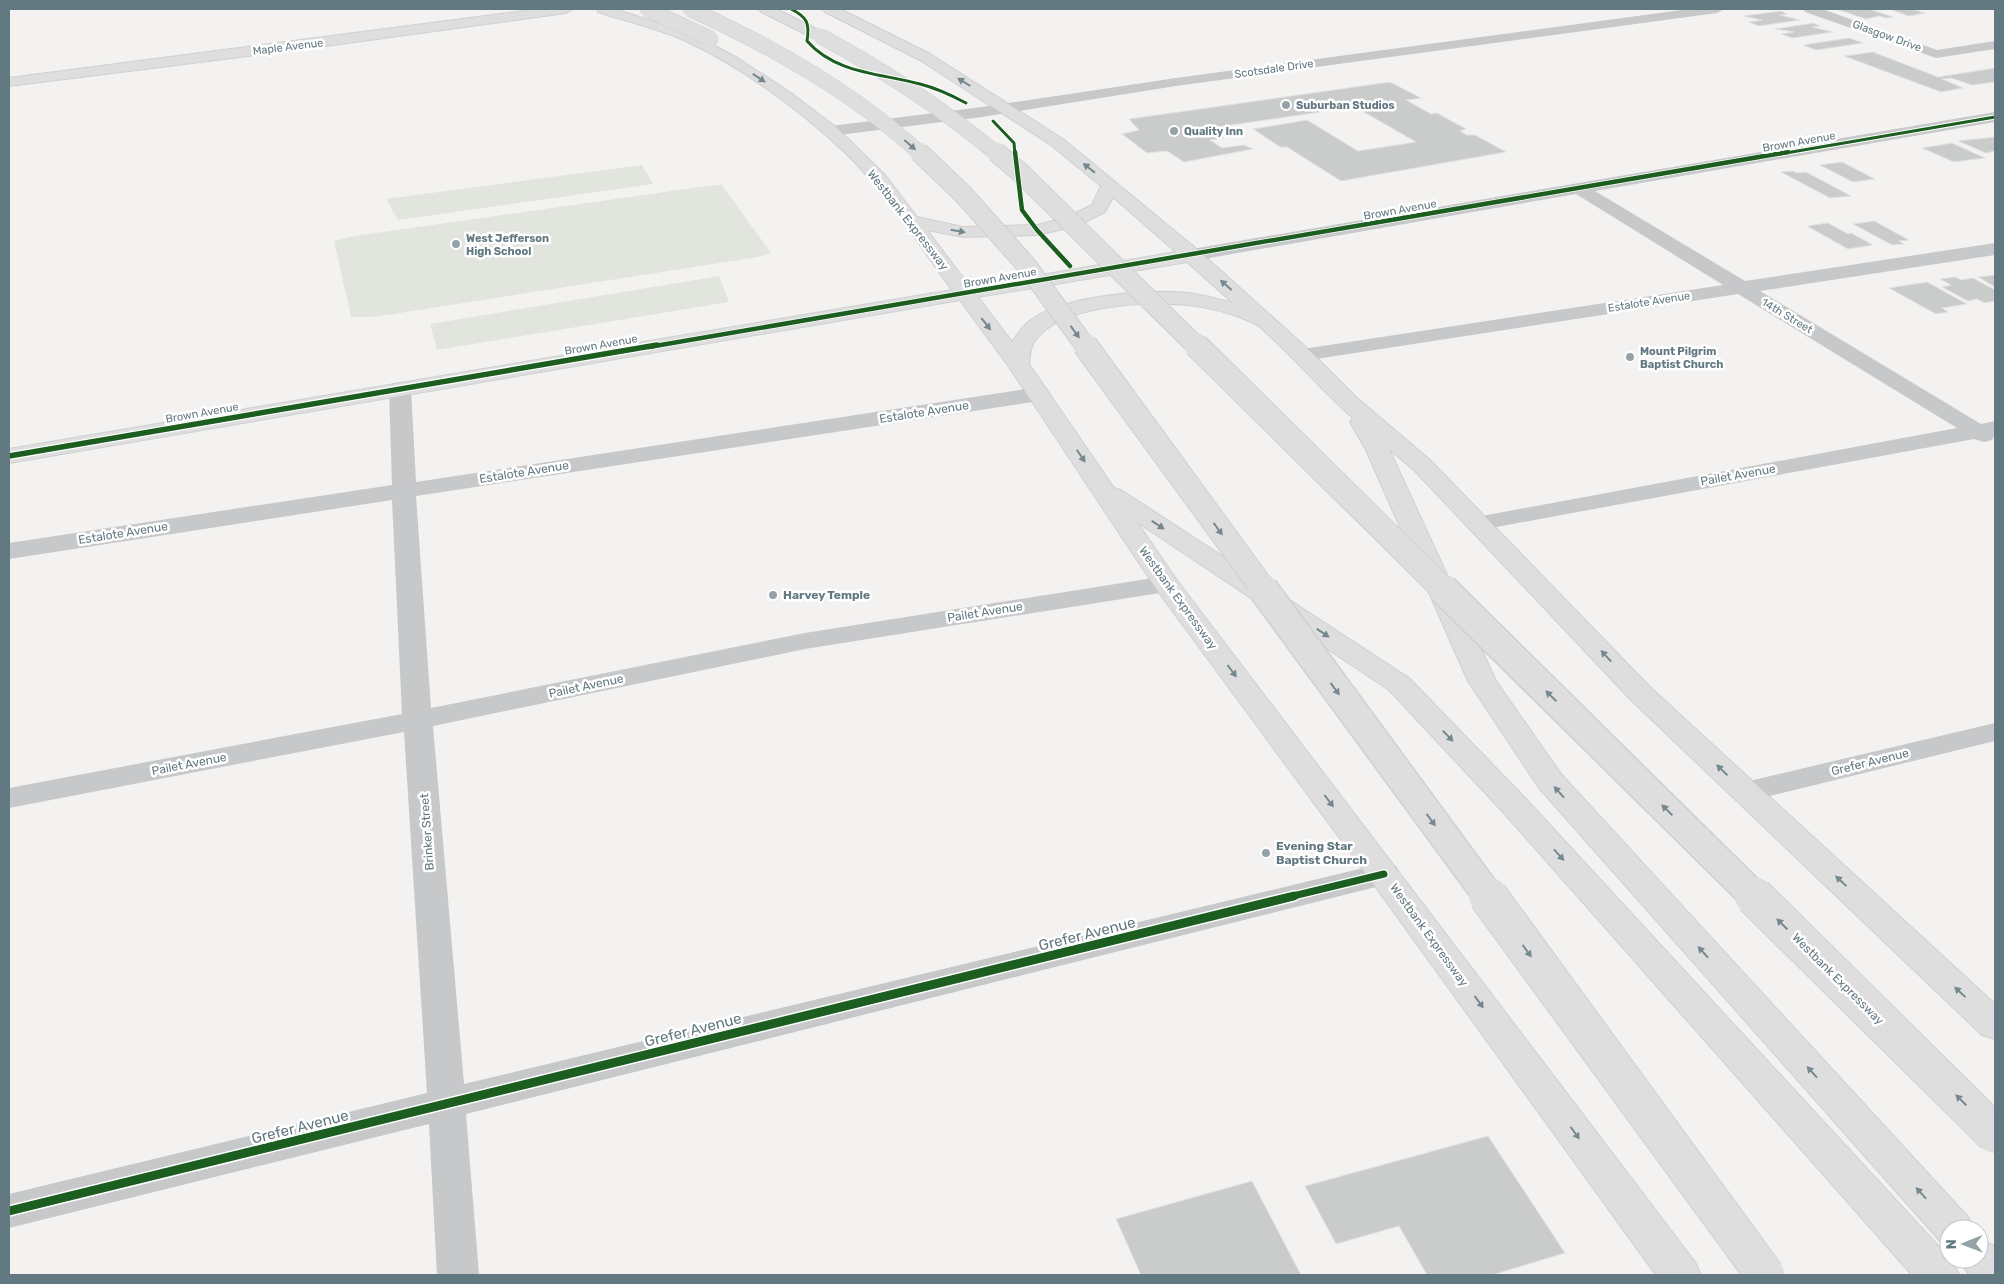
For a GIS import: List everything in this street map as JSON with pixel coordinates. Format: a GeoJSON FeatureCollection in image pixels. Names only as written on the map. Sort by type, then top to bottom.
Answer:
{"type":"FeatureCollection","features":[{"type":"Feature","properties":{"kind":"main road","name":"Maple Avenue"},"geometry":{"type":"LineString","coordinates":[[9,82],[311,44],[566,9]]}},
{"type":"Feature","properties":{"kind":"main road","name":"Westbank Expressway"},"geometry":{"type":"LineString","coordinates":[[603,9],[692,39],[734,62],[786,96],[831,131],[879,179],[1018,364],[1166,584],[1384,874],[1680,1275]]}},
{"type":"Feature","properties":{"kind":"main road"},"geometry":{"type":"LineString","coordinates":[[647,9],[762,63]]}},
{"type":"Feature","properties":{"kind":"main road"},"geometry":{"type":"LineString","coordinates":[[690,9],[778,54],[858,104],[898,135],[938,170],[973,204],[1027,266],[1765,1275]]}},
{"type":"Feature","properties":{"kind":"main road"},"geometry":{"type":"LineString","coordinates":[[675,34],[678,20],[687,13],[702,9]]}},
{"type":"Feature","properties":{"kind":"main road","name":"Westbank Expressway"},"geometry":{"type":"LineString","coordinates":[[766,9],[785,15],[852,53],[964,126],[1022,174],[1995,1134]]}},
{"type":"Feature","properties":{"kind":"main road"},"geometry":{"type":"LineString","coordinates":[[830,9],[924,57],[1057,142],[1192,255],[1303,355],[1349,403],[1422,465],[1480,523],[1640,693],[1995,1025]]}},
{"type":"Feature","properties":{"kind":"main road"},"geometry":{"type":"LineString","coordinates":[[815,92],[858,104]]}},
{"type":"Feature","properties":{"kind":"main road"},"geometry":{"type":"LineString","coordinates":[[910,221],[963,232],[1037,230],[1071,222],[1099,208],[1110,185]]}},
{"type":"Feature","properties":{"kind":"main road","name":"Brown Avenue"},"geometry":{"type":"LineString","coordinates":[[9,456],[1192,255]]}},
{"type":"Feature","properties":{"kind":"main road"},"geometry":{"type":"LineString","coordinates":[[1018,364],[1023,342],[1029,334],[1049,317],[1075,308],[1130,300],[1169,298],[1207,303],[1266,321]]}},
{"type":"Feature","properties":{"kind":"main road"},"geometry":{"type":"LineString","coordinates":[[1349,403],[1378,450],[1482,680],[1550,781],[1945,1219]]}},
{"type":"Feature","properties":{"kind":"main road"},"geometry":{"type":"LineString","coordinates":[[1103,489],[1399,684],[1514,805],[1938,1275]]}},
{"type":"Feature","properties":{"kind":"street","name":"Scotsdale Drive"},"geometry":{"type":"LineString","coordinates":[[831,131],[1717,9]]}},
{"type":"Feature","properties":{"kind":"street","name":"Glasgow Drive"},"geometry":{"type":"LineString","coordinates":[[1810,9],[1936,54],[1995,46]]}},
{"type":"Feature","properties":{"kind":"street","name":"Brown Avenue"},"geometry":{"type":"LineString","coordinates":[[1192,255],[1995,118]]}},
{"type":"Feature","properties":{"kind":"street","name":"14th Street"},"geometry":{"type":"LineString","coordinates":[[1579,189],[1741,288],[1989,434]]}},
{"type":"Feature","properties":{"kind":"street","name":"Estalote Avenue"},"geometry":{"type":"LineString","coordinates":[[1303,355],[1995,249]]}},
{"type":"Feature","properties":{"kind":"street","name":"Brinker Street"},"geometry":{"type":"LineString","coordinates":[[400,389],[403,490],[418,720],[458,1275]]}},
{"type":"Feature","properties":{"kind":"street","name":"Estalote Avenue"},"geometry":{"type":"LineString","coordinates":[[9,551],[1039,394]]}},
{"type":"Feature","properties":{"kind":"street","name":"Pailet Avenue"},"geometry":{"type":"LineString","coordinates":[[1480,523],[1989,434]]}},
{"type":"Feature","properties":{"kind":"street","name":"Pailet Avenue"},"geometry":{"type":"LineString","coordinates":[[9,798],[418,720],[805,641],[1166,584]]}},
{"type":"Feature","properties":{"kind":"street","name":"Grefer Avenue"},"geometry":{"type":"LineString","coordinates":[[1745,792],[1995,732]]}},
{"type":"Feature","properties":{"kind":"street","name":"Grefer Avenue"},"geometry":{"type":"LineString","coordinates":[[9,1211],[1384,874]]}},
{"type":"Feature","properties":{"kind":"shaded area"},"geometry":{"type":"Polygon","coordinates":[[[642,165],[653,184],[398,220],[386,199],[642,165]]]}},
{"type":"Feature","properties":{"kind":"shaded area"},"geometry":{"type":"Polygon","coordinates":[[[722,185],[771,253],[758,257],[374,317],[351,317],[334,241],[354,236],[722,185]]]}},
{"type":"Feature","properties":{"kind":"shaded area"},"geometry":{"type":"Polygon","coordinates":[[[719,276],[729,302],[437,350],[430,324],[719,276]]]}},
{"type":"Feature","properties":{"kind":"building"},"geometry":{"type":"Polygon","coordinates":[[[1836,9],[1869,9],[1893,17],[1879,16],[1866,19],[1836,9]]]}},
{"type":"Feature","properties":{"kind":"building"},"geometry":{"type":"Polygon","coordinates":[[[1889,9],[1912,9],[1925,13],[1909,16],[1889,9]]]}},
{"type":"Feature","properties":{"kind":"building"},"geometry":{"type":"Polygon","coordinates":[[[1781,11],[1787,14],[1780,15],[1800,20],[1759,26],[1749,22],[1762,20],[1743,16],[1781,11]]]}},
{"type":"Feature","properties":{"kind":"building"},"geometry":{"type":"Polygon","coordinates":[[[1813,23],[1820,26],[1812,27],[1833,32],[1792,38],[1781,34],[1794,32],[1775,29],[1813,23]]]}},
{"type":"Feature","properties":{"kind":"building"},"geometry":{"type":"Polygon","coordinates":[[[1849,38],[1863,43],[1816,50],[1803,45],[1849,38]]]}},
{"type":"Feature","properties":{"kind":"building"},"geometry":{"type":"Polygon","coordinates":[[[1873,52],[1938,77],[1995,68],[1995,82],[1972,85],[1951,78],[1942,79],[1963,88],[1941,92],[1844,56],[1873,52]]]}},
{"type":"Feature","properties":{"kind":"building","name":"Quality Inn"},"geometry":{"type":"Polygon","coordinates":[[[1390,82],[1421,98],[1406,100],[1431,114],[1437,113],[1466,129],[1460,131],[1467,135],[1475,135],[1506,152],[1341,181],[1287,147],[1280,147],[1253,129],[1307,120],[1358,151],[1416,142],[1355,107],[1211,128],[1224,138],[1210,140],[1222,148],[1244,145],[1253,149],[1184,162],[1167,151],[1147,153],[1122,134],[1139,130],[1129,119],[1390,82]]]}},
{"type":"Feature","properties":{"kind":"building"},"geometry":{"type":"Polygon","coordinates":[[[1995,137],[1995,151],[1986,153],[1958,141],[1995,137]]]}},
{"type":"Feature","properties":{"kind":"building"},"geometry":{"type":"Polygon","coordinates":[[[1952,143],[1985,158],[1954,162],[1922,148],[1952,143]]]}},
{"type":"Feature","properties":{"kind":"building"},"geometry":{"type":"Polygon","coordinates":[[[1842,162],[1875,179],[1853,182],[1820,165],[1842,162]]]}},
{"type":"Feature","properties":{"kind":"building"},"geometry":{"type":"Polygon","coordinates":[[[1793,171],[1797,173],[1806,172],[1851,196],[1830,198],[1781,172],[1793,171]]]}},
{"type":"Feature","properties":{"kind":"building"},"geometry":{"type":"Polygon","coordinates":[[[1874,221],[1909,240],[1899,241],[1904,244],[1892,245],[1853,224],[1874,221]]]}},
{"type":"Feature","properties":{"kind":"building"},"geometry":{"type":"Polygon","coordinates":[[[1828,223],[1873,245],[1848,249],[1807,226],[1828,223]]]}},
{"type":"Feature","properties":{"kind":"building"},"geometry":{"type":"Polygon","coordinates":[[[1995,275],[1995,287],[1978,277],[1995,275]]]}},
{"type":"Feature","properties":{"kind":"building"},"geometry":{"type":"Polygon","coordinates":[[[1955,277],[1961,280],[1973,278],[1995,290],[1995,301],[1984,303],[1977,299],[1968,301],[1942,287],[1951,285],[1940,279],[1955,277]]]}},
{"type":"Feature","properties":{"kind":"building"},"geometry":{"type":"Polygon","coordinates":[[[1927,282],[1967,304],[1942,308],[1948,312],[1936,314],[1889,288],[1927,282]]]}},
{"type":"Feature","properties":{"kind":"building"},"geometry":{"type":"Polygon","coordinates":[[[1488,1136],[1565,1253],[1492,1275],[1427,1275],[1399,1226],[1336,1244],[1305,1186],[1488,1136]]]}},
{"type":"Feature","properties":{"kind":"building"},"geometry":{"type":"Polygon","coordinates":[[[1252,1181],[1301,1275],[1141,1275],[1116,1219],[1252,1181]]]}},
{"type":"Feature","properties":{"kind":"cycle path"},"geometry":{"type":"LineString","coordinates":[[791,9],[808,21],[807,41],[827,59],[855,70],[926,86],[966,103]]}},
{"type":"Feature","properties":{"kind":"cycle path"},"geometry":{"type":"LineString","coordinates":[[9,456],[1995,117]]}},
{"type":"Feature","properties":{"kind":"cycle path"},"geometry":{"type":"LineString","coordinates":[[993,121],[1014,143],[1022,210],[1037,230],[1070,266]]}},
{"type":"Feature","properties":{"kind":"cycle path"},"geometry":{"type":"LineString","coordinates":[[9,1211],[1384,874]]}},
{"type":"Feature","properties":{"kind":"place","name":"Suburban Studios"},"geometry":{"type":"Point","coordinates":[1286,105]}},
{"type":"Feature","properties":{"kind":"place","name":"Quality Inn"},"geometry":{"type":"Point","coordinates":[1174,131]}},
{"type":"Feature","properties":{"kind":"place","name":"West Jefferson High School"},"geometry":{"type":"Point","coordinates":[456,244]}},
{"type":"Feature","properties":{"kind":"place","name":"Mount Pilgrim Baptist Church"},"geometry":{"type":"Point","coordinates":[1630,357]}},
{"type":"Feature","properties":{"kind":"place","name":"Harvey Temple"},"geometry":{"type":"Point","coordinates":[773,595]}},
{"type":"Feature","properties":{"kind":"place","name":"Evening Star Baptist Church"},"geometry":{"type":"Point","coordinates":[1266,853]}}]}
